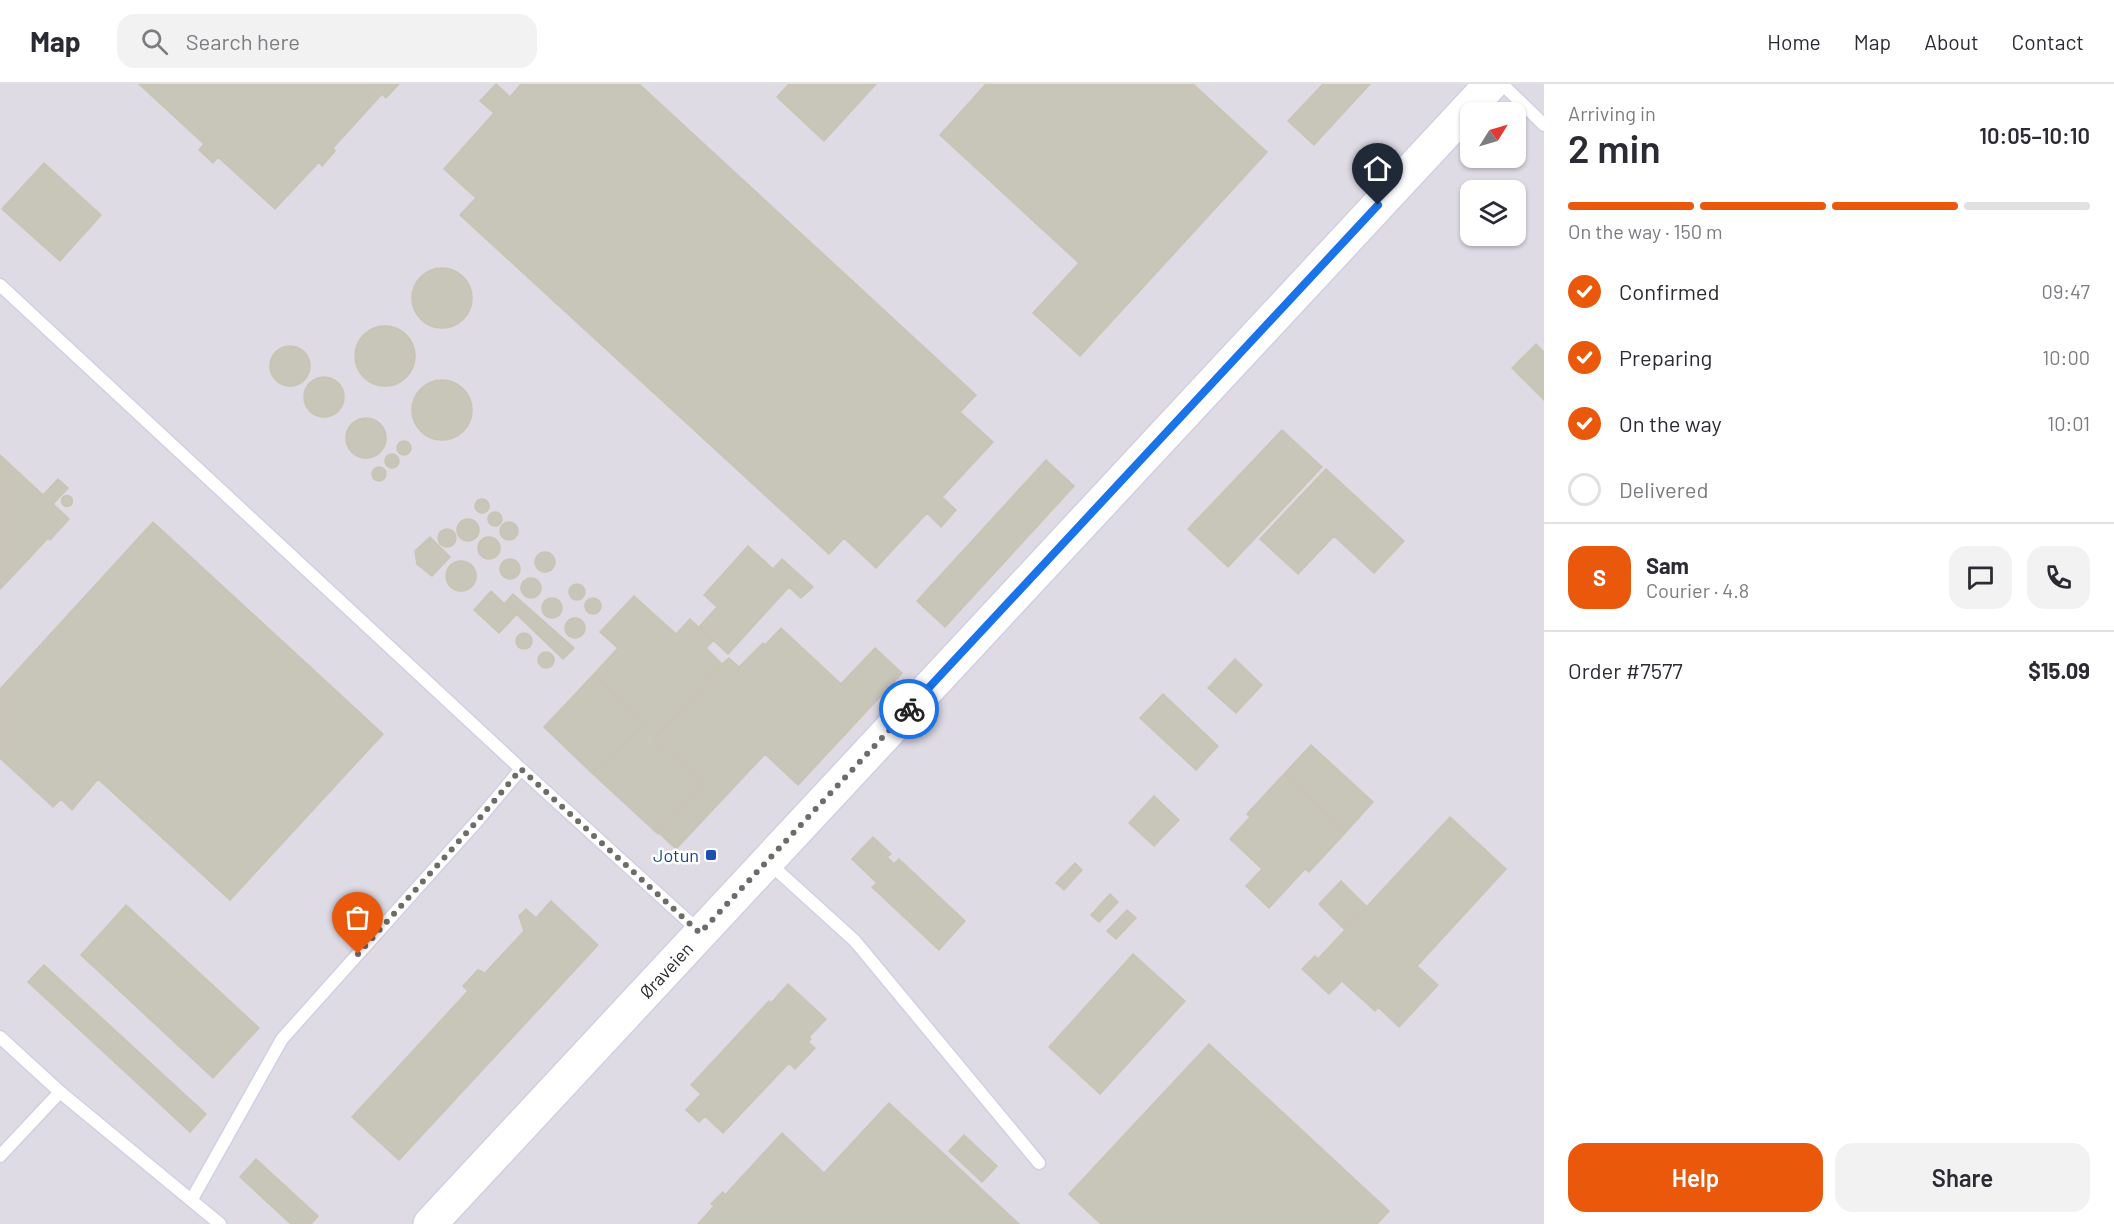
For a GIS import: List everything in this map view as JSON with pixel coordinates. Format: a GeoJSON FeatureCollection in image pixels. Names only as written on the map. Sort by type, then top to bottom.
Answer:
{"type":"FeatureCollection","features":[{"type":"Feature","properties":{"kind":"street","name":"Øraveien"},"geometry":{"type":"LineString","coordinates":[[430,1224],[1491,84]]}},
{"type":"Feature","properties":{"kind":"lane"},"geometry":{"type":"LineString","coordinates":[[1502,84],[1544,125]]}},
{"type":"Feature","properties":{"kind":"lane"},"geometry":{"type":"LineString","coordinates":[[0,285],[700,933]]}},
{"type":"Feature","properties":{"kind":"lane"},"geometry":{"type":"LineString","coordinates":[[192,1200],[282,1039],[521,769]]}},
{"type":"Feature","properties":{"kind":"lane"},"geometry":{"type":"LineString","coordinates":[[767,861],[855,941],[1039,1163]]}},
{"type":"Feature","properties":{"kind":"lane"},"geometry":{"type":"LineString","coordinates":[[0,1037],[60,1092],[220,1224]]}},
{"type":"Feature","properties":{"kind":"lane"},"geometry":{"type":"LineString","coordinates":[[0,1156],[60,1092]]}},
{"type":"Feature","properties":{"kind":"shaded area"},"geometry":{"type":"Polygon","coordinates":[[[0,84],[1544,84],[1544,1224],[0,1224],[0,84]]]}},
{"type":"Feature","properties":{"kind":"building"},"geometry":{"type":"Polygon","coordinates":[[[139,84],[399,84],[386,98],[382,94],[333,148],[335,151],[322,166],[319,162],[275,209],[218,157],[213,163],[199,150],[204,144],[139,84]]]}},
{"type":"Feature","properties":{"kind":"building"},"geometry":{"type":"Polygon","coordinates":[[[496,84],[510,97],[521,84],[639,84],[976,395],[960,412],[993,442],[942,497],[956,510],[941,527],[927,513],[876,568],[844,538],[829,554],[460,215],[476,198],[444,169],[494,113],[480,101],[496,84]]]}},
{"type":"Feature","properties":{"kind":"building"},"geometry":{"type":"Polygon","coordinates":[[[789,84],[876,84],[824,141],[777,97],[789,84]]]}},
{"type":"Feature","properties":{"kind":"building"},"geometry":{"type":"Polygon","coordinates":[[[986,84],[1193,84],[1267,152],[1080,356],[1033,313],[1079,263],[940,135],[986,84]]]}},
{"type":"Feature","properties":{"kind":"building"},"geometry":{"type":"Polygon","coordinates":[[[1323,84],[1370,84],[1314,145],[1288,121],[1323,84]]]}},
{"type":"Feature","properties":{"kind":"building"},"geometry":{"type":"Polygon","coordinates":[[[44,163],[101,215],[60,261],[2,209],[44,163]]]}},
{"type":"Feature","properties":{"kind":"building"},"geometry":{"type":"Polygon","coordinates":[[[442,268],[459,273],[467,281],[472,298],[467,315],[459,323],[442,328],[425,323],[417,315],[412,298],[417,281],[425,273],[442,268]]]}},
{"type":"Feature","properties":{"kind":"building"},"geometry":{"type":"Polygon","coordinates":[[[385,326],[402,331],[410,339],[415,356],[410,373],[402,381],[385,386],[368,381],[360,373],[355,356],[360,339],[368,331],[385,326]]]}},
{"type":"Feature","properties":{"kind":"building"},"geometry":{"type":"Polygon","coordinates":[[[1536,344],[1544,352],[1544,400],[1512,368],[1536,344]]]}},
{"type":"Feature","properties":{"kind":"building"},"geometry":{"type":"Polygon","coordinates":[[[290,346],[298,347],[304,352],[309,358],[309,374],[304,380],[298,385],[290,386],[282,385],[276,380],[271,374],[270,366],[271,358],[276,352],[282,347],[290,346]]]}},
{"type":"Feature","properties":{"kind":"building"},"geometry":{"type":"Polygon","coordinates":[[[324,377],[332,378],[338,383],[343,389],[343,405],[338,411],[332,416],[324,417],[316,416],[310,411],[305,405],[304,397],[305,389],[310,383],[316,378],[324,377]]]}},
{"type":"Feature","properties":{"kind":"building"},"geometry":{"type":"Polygon","coordinates":[[[442,380],[459,385],[467,393],[472,410],[467,427],[459,435],[442,440],[425,435],[417,427],[412,410],[417,393],[425,385],[442,380]]]}},
{"type":"Feature","properties":{"kind":"building"},"geometry":{"type":"Polygon","coordinates":[[[366,418],[374,419],[380,424],[385,430],[385,446],[380,452],[374,457],[366,458],[358,457],[352,452],[347,446],[346,438],[347,430],[352,424],[358,419],[366,418]]]}},
{"type":"Feature","properties":{"kind":"building"},"geometry":{"type":"Polygon","coordinates":[[[1282,430],[1322,467],[1228,567],[1188,529],[1282,430]]]}},
{"type":"Feature","properties":{"kind":"building"},"geometry":{"type":"Polygon","coordinates":[[[404,441],[409,443],[411,448],[409,453],[404,455],[399,453],[397,448],[399,443],[404,441]]]}},
{"type":"Feature","properties":{"kind":"building"},"geometry":{"type":"Polygon","coordinates":[[[392,454],[397,456],[399,461],[397,466],[392,468],[387,466],[385,461],[387,456],[392,454]]]}},
{"type":"Feature","properties":{"kind":"building"},"geometry":{"type":"Polygon","coordinates":[[[0,455],[43,495],[58,479],[68,488],[53,504],[69,519],[8,581],[0,573],[0,455]]]}},
{"type":"Feature","properties":{"kind":"building"},"geometry":{"type":"Polygon","coordinates":[[[1046,460],[1074,486],[945,627],[917,601],[1046,460]]]}},
{"type":"Feature","properties":{"kind":"building"},"geometry":{"type":"Polygon","coordinates":[[[376,467],[382,467],[386,474],[382,481],[376,481],[372,477],[372,471],[376,467]]]}},
{"type":"Feature","properties":{"kind":"building"},"geometry":{"type":"Polygon","coordinates":[[[1326,469],[1404,541],[1374,573],[1334,536],[1298,574],[1260,539],[1326,469]]]}},
{"type":"Feature","properties":{"kind":"building"},"geometry":{"type":"Polygon","coordinates":[[[67,496],[71,497],[71,505],[67,506],[63,505],[62,501],[63,497],[67,496]]]}},
{"type":"Feature","properties":{"kind":"building"},"geometry":{"type":"Polygon","coordinates":[[[482,499],[487,501],[489,506],[487,511],[482,513],[477,511],[475,506],[477,501],[482,499]]]}},
{"type":"Feature","properties":{"kind":"building"},"geometry":{"type":"Polygon","coordinates":[[[495,512],[500,514],[502,519],[500,524],[495,526],[490,524],[488,519],[490,514],[495,512]]]}},
{"type":"Feature","properties":{"kind":"building"},"geometry":{"type":"Polygon","coordinates":[[[468,519],[476,522],[479,530],[476,538],[468,541],[460,538],[457,530],[460,522],[468,519]]]}},
{"type":"Feature","properties":{"kind":"building"},"geometry":{"type":"Polygon","coordinates":[[[153,522],[383,734],[230,900],[98,779],[72,810],[61,799],[53,807],[0,758],[0,689],[153,522]]]}},
{"type":"Feature","properties":{"kind":"building"},"geometry":{"type":"Polygon","coordinates":[[[505,522],[513,522],[518,527],[516,538],[505,540],[500,535],[500,527],[505,522]]]}},
{"type":"Feature","properties":{"kind":"building"},"geometry":{"type":"Polygon","coordinates":[[[443,529],[451,529],[456,534],[454,545],[443,547],[438,542],[438,534],[443,529]]]}},
{"type":"Feature","properties":{"kind":"building"},"geometry":{"type":"Polygon","coordinates":[[[430,537],[450,557],[432,576],[417,564],[415,551],[430,537]]]}},
{"type":"Feature","properties":{"kind":"building"},"geometry":{"type":"Polygon","coordinates":[[[489,537],[497,540],[500,548],[497,556],[489,559],[481,556],[478,548],[481,540],[489,537]]]}},
{"type":"Feature","properties":{"kind":"building"},"geometry":{"type":"Polygon","coordinates":[[[748,546],[773,569],[782,559],[813,587],[801,598],[789,587],[728,654],[699,627],[717,607],[704,595],[748,546]]]}},
{"type":"Feature","properties":{"kind":"building"},"geometry":{"type":"Polygon","coordinates":[[[545,552],[552,555],[555,562],[552,569],[545,572],[538,569],[535,562],[538,555],[545,552]]]}},
{"type":"Feature","properties":{"kind":"building"},"geometry":{"type":"Polygon","coordinates":[[[510,559],[517,562],[520,569],[517,576],[510,579],[503,576],[500,569],[503,562],[510,559]]]}},
{"type":"Feature","properties":{"kind":"building"},"geometry":{"type":"Polygon","coordinates":[[[461,561],[472,565],[476,576],[472,587],[461,591],[450,587],[446,576],[450,565],[461,561]]]}},
{"type":"Feature","properties":{"kind":"building"},"geometry":{"type":"Polygon","coordinates":[[[0,573],[8,581],[0,589],[0,573]]]}},
{"type":"Feature","properties":{"kind":"building"},"geometry":{"type":"Polygon","coordinates":[[[531,578],[538,581],[541,588],[538,595],[531,598],[524,595],[521,588],[524,581],[531,578]]]}},
{"type":"Feature","properties":{"kind":"building"},"geometry":{"type":"Polygon","coordinates":[[[574,584],[580,584],[585,592],[583,598],[574,600],[569,595],[569,589],[574,584]]]}},
{"type":"Feature","properties":{"kind":"building"},"geometry":{"type":"Polygon","coordinates":[[[491,591],[516,615],[499,633],[474,610],[491,591]]]}},
{"type":"Feature","properties":{"kind":"building"},"geometry":{"type":"Polygon","coordinates":[[[513,594],[574,648],[563,659],[505,603],[513,594]]]}},
{"type":"Feature","properties":{"kind":"building"},"geometry":{"type":"Polygon","coordinates":[[[634,596],[676,634],[690,619],[713,641],[706,648],[722,664],[654,739],[704,785],[658,834],[593,774],[645,722],[594,674],[618,648],[600,632],[634,596]]]}},
{"type":"Feature","properties":{"kind":"building"},"geometry":{"type":"Polygon","coordinates":[[[548,598],[556,598],[562,604],[562,612],[556,618],[548,618],[542,612],[542,604],[548,598]]]}},
{"type":"Feature","properties":{"kind":"building"},"geometry":{"type":"Polygon","coordinates":[[[593,598],[601,606],[593,614],[585,606],[593,598]]]}},
{"type":"Feature","properties":{"kind":"building"},"geometry":{"type":"Polygon","coordinates":[[[571,618],[579,618],[585,624],[585,632],[579,638],[571,638],[565,632],[565,624],[571,618]]]}},
{"type":"Feature","properties":{"kind":"building"},"geometry":{"type":"Polygon","coordinates":[[[781,628],[841,684],[875,648],[902,673],[798,785],[765,754],[676,849],[659,833],[704,785],[654,739],[722,664],[729,658],[739,667],[781,628]]]}},
{"type":"Feature","properties":{"kind":"building"},"geometry":{"type":"Polygon","coordinates":[[[524,633],[530,635],[532,641],[530,647],[524,649],[518,647],[516,641],[518,635],[524,633]]]}},
{"type":"Feature","properties":{"kind":"building"},"geometry":{"type":"Polygon","coordinates":[[[543,652],[549,652],[554,660],[552,666],[543,668],[538,663],[538,657],[543,652]]]}},
{"type":"Feature","properties":{"kind":"building"},"geometry":{"type":"Polygon","coordinates":[[[1235,659],[1262,685],[1236,713],[1208,688],[1235,659]]]}},
{"type":"Feature","properties":{"kind":"building"},"geometry":{"type":"Polygon","coordinates":[[[594,674],[645,722],[593,774],[544,727],[594,674]]]}},
{"type":"Feature","properties":{"kind":"building"},"geometry":{"type":"Polygon","coordinates":[[[1163,694],[1218,746],[1196,770],[1140,718],[1163,694]]]}},
{"type":"Feature","properties":{"kind":"building"},"geometry":{"type":"Polygon","coordinates":[[[1311,745],[1373,802],[1346,832],[1284,774],[1311,745]]]}},
{"type":"Feature","properties":{"kind":"building"},"geometry":{"type":"Polygon","coordinates":[[[1284,774],[1346,832],[1309,872],[1305,869],[1269,908],[1246,886],[1262,869],[1230,839],[1250,817],[1247,814],[1284,774]]]}},
{"type":"Feature","properties":{"kind":"building"},"geometry":{"type":"Polygon","coordinates":[[[1154,796],[1179,820],[1154,846],[1129,823],[1154,796]]]}},
{"type":"Feature","properties":{"kind":"building"},"geometry":{"type":"Polygon","coordinates":[[[1450,817],[1506,869],[1417,966],[1438,985],[1399,1027],[1378,1007],[1375,1011],[1342,981],[1329,994],[1302,969],[1315,956],[1318,959],[1450,817]]]}},
{"type":"Feature","properties":{"kind":"building"},"geometry":{"type":"Polygon","coordinates":[[[873,837],[891,854],[887,857],[894,864],[899,859],[965,921],[939,950],[872,887],[877,883],[852,859],[873,837]]]}},
{"type":"Feature","properties":{"kind":"building"},"geometry":{"type":"Polygon","coordinates":[[[1075,863],[1082,870],[1064,890],[1056,883],[1075,863]]]}},
{"type":"Feature","properties":{"kind":"building"},"geometry":{"type":"Polygon","coordinates":[[[1341,881],[1367,907],[1345,930],[1319,904],[1341,881]]]}},
{"type":"Feature","properties":{"kind":"building"},"geometry":{"type":"Polygon","coordinates":[[[1110,894],[1118,902],[1099,922],[1091,915],[1110,894]]]}},
{"type":"Feature","properties":{"kind":"building"},"geometry":{"type":"Polygon","coordinates":[[[551,901],[598,945],[399,1160],[352,1117],[468,991],[463,986],[478,970],[485,973],[524,931],[519,916],[526,909],[536,918],[551,901]]]}},
{"type":"Feature","properties":{"kind":"building"},"geometry":{"type":"Polygon","coordinates":[[[126,905],[259,1028],[213,1078],[81,955],[126,905]]]}},
{"type":"Feature","properties":{"kind":"building"},"geometry":{"type":"Polygon","coordinates":[[[1127,910],[1136,918],[1116,939],[1107,931],[1127,910]]]}},
{"type":"Feature","properties":{"kind":"building"},"geometry":{"type":"Polygon","coordinates":[[[1133,954],[1185,1001],[1100,1094],[1049,1047],[1133,954]]]}},
{"type":"Feature","properties":{"kind":"building"},"geometry":{"type":"Polygon","coordinates":[[[44,965],[206,1114],[190,1132],[28,982],[44,965]]]}},
{"type":"Feature","properties":{"kind":"building"},"geometry":{"type":"Polygon","coordinates":[[[788,984],[826,1019],[809,1037],[811,1039],[808,1042],[815,1048],[795,1069],[789,1063],[723,1133],[705,1116],[699,1122],[686,1110],[701,1094],[691,1085],[769,1001],[771,1003],[788,984]]]}},
{"type":"Feature","properties":{"kind":"building"},"geometry":{"type":"Polygon","coordinates":[[[1209,1044],[1389,1211],[1377,1224],[1101,1224],[1069,1194],[1209,1044]]]}},
{"type":"Feature","properties":{"kind":"building"},"geometry":{"type":"Polygon","coordinates":[[[889,1103],[1019,1224],[698,1224],[714,1206],[711,1204],[723,1192],[725,1195],[782,1133],[824,1173],[889,1103]]]}},
{"type":"Feature","properties":{"kind":"building"},"geometry":{"type":"Polygon","coordinates":[[[964,1135],[997,1166],[982,1182],[949,1151],[964,1135]]]}},
{"type":"Feature","properties":{"kind":"building"},"geometry":{"type":"Polygon","coordinates":[[[256,1159],[318,1216],[311,1224],[291,1224],[240,1177],[256,1159]]]}},
{"type":"Feature","properties":{"kind":"way so far"},"geometry":{"type":"LineString","coordinates":[[358,954],[521,769],[700,933],[909,709]]}},
{"type":"Feature","properties":{"kind":"place","name":"Jotun"},"geometry":{"type":"Point","coordinates":[711,855]}},
{"type":"Feature","properties":{"kind":"route"},"geometry":{"type":"LineString","coordinates":[[909,709],[1378,205]]}}]}
